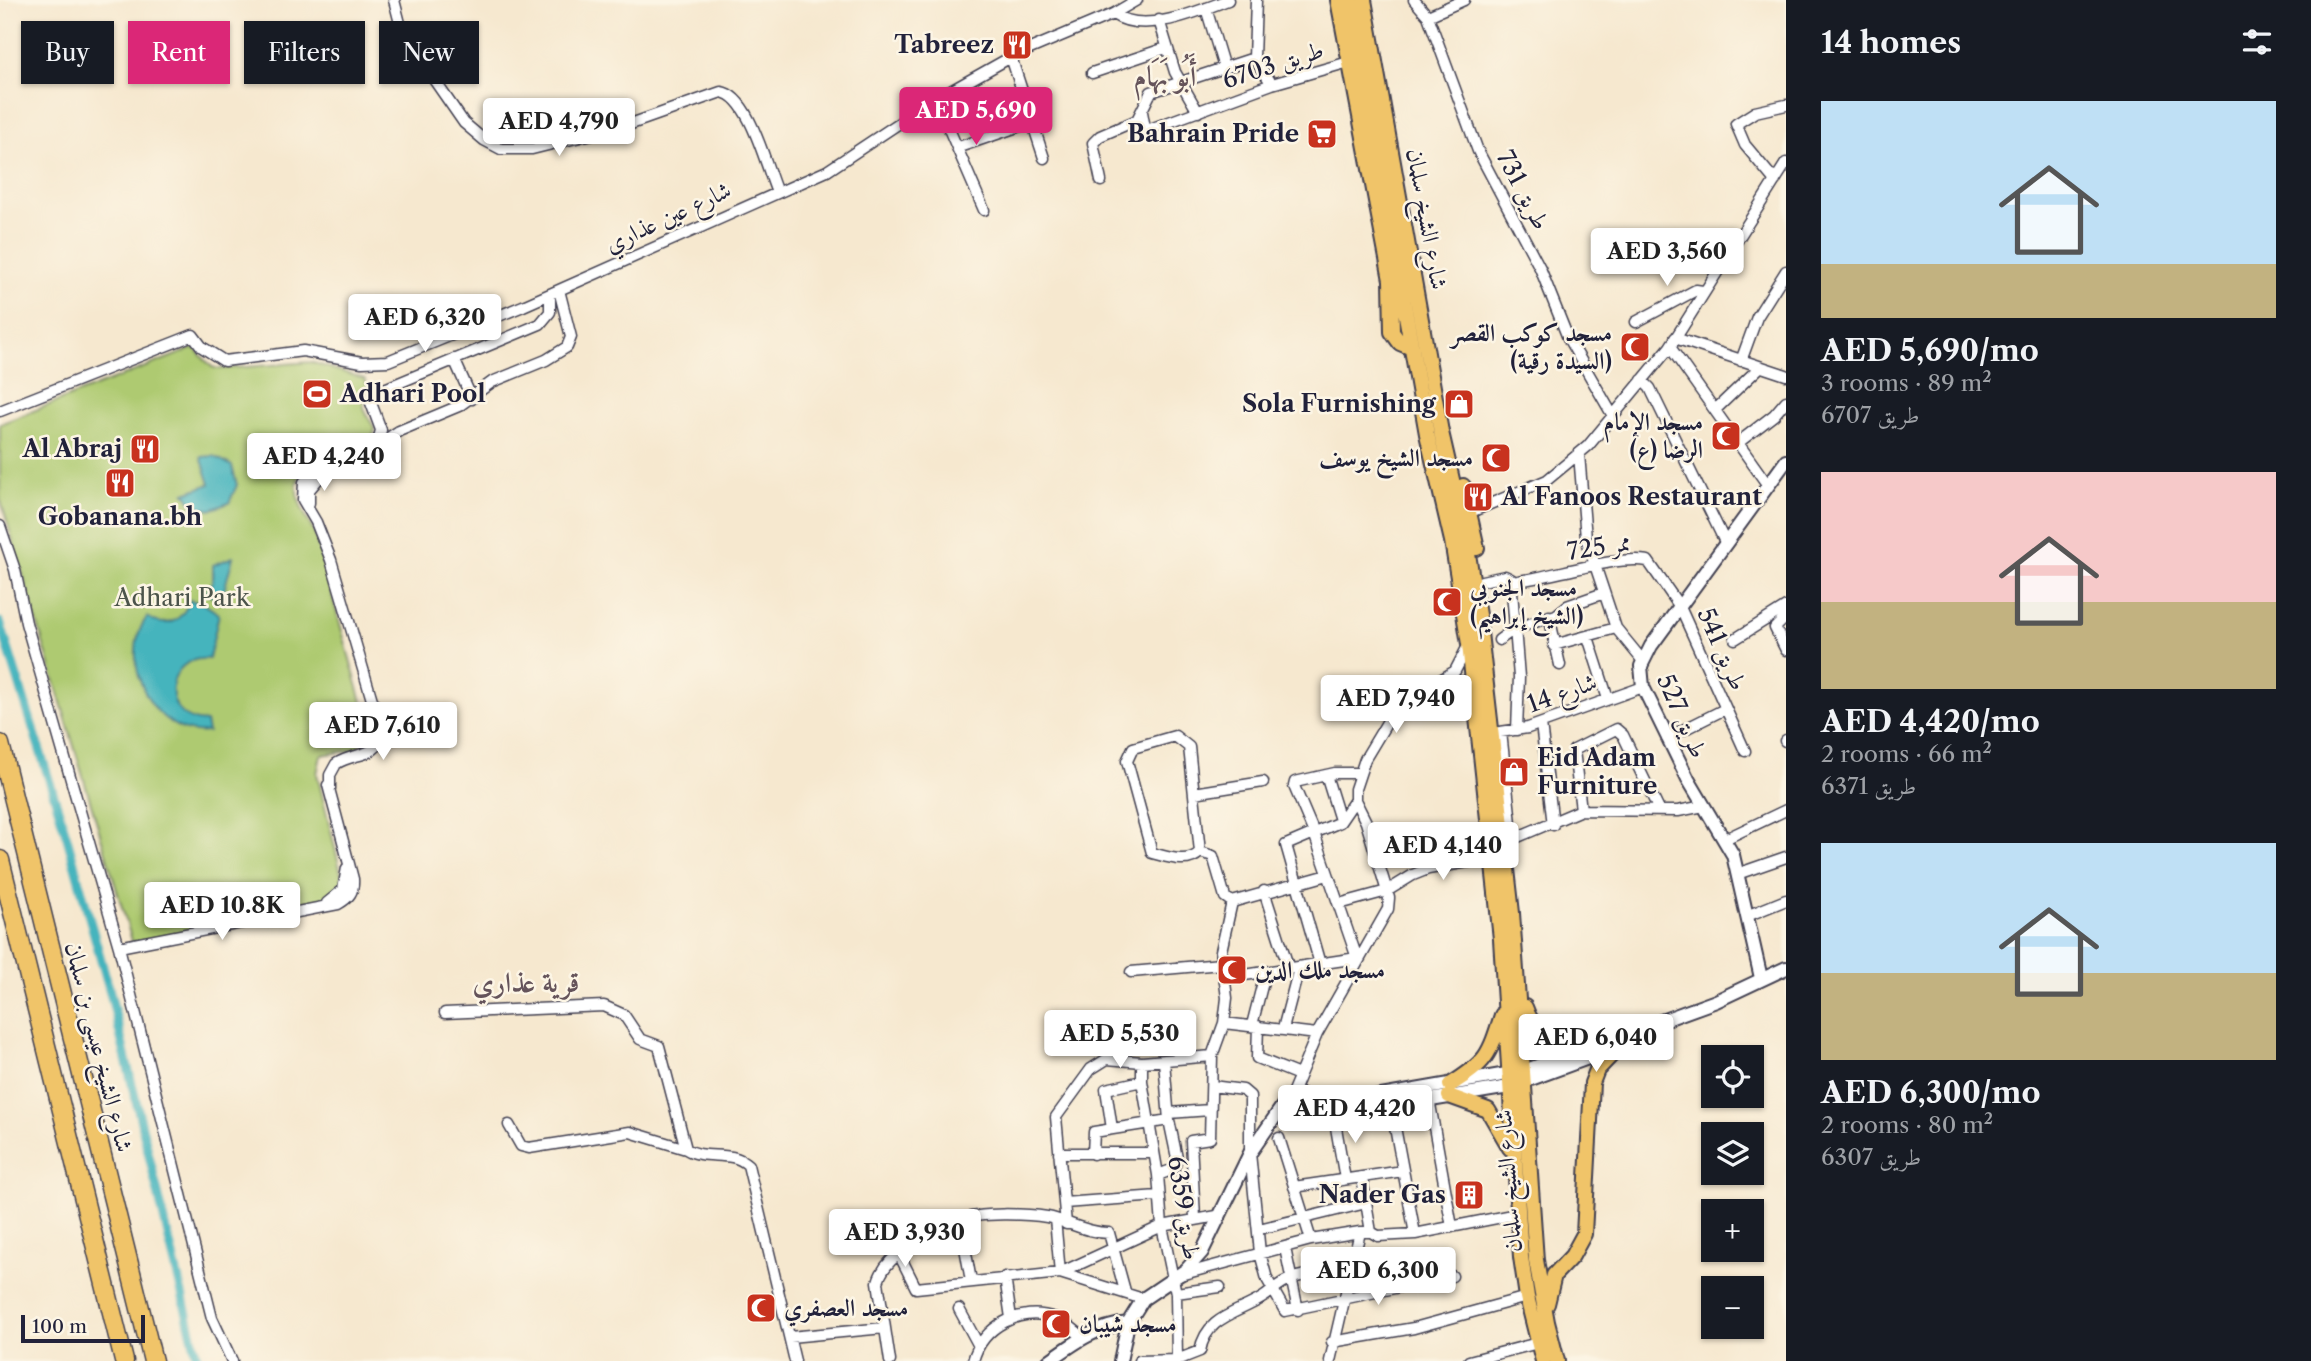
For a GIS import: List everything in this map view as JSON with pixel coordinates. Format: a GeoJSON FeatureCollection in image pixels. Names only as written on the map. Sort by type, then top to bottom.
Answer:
{"type":"FeatureCollection","features":[{"type":"Feature","properties":{"kind":"highway","name":"شارع الشيخ عيسى بن سلمان"},"geometry":{"type":"LineString","coordinates":[[0,744],[153,1361]]}},
{"type":"Feature","properties":{"kind":"highway"},"geometry":{"type":"LineString","coordinates":[[0,860],[124,1361]]}},
{"type":"Feature","properties":{"kind":"main road"},"geometry":{"type":"LineString","coordinates":[[1338,0],[1391,280],[1392,332],[1401,343],[1412,348]]}},
{"type":"Feature","properties":{"kind":"main road","name":"شارع الشيخ سلمان"},"geometry":{"type":"LineString","coordinates":[[1350,0],[1427,434],[1452,541],[1469,644],[1505,1003],[1517,1214],[1527,1297],[1543,1361]]}},
{"type":"Feature","properties":{"kind":"main road","name":"شارع الشيخ سلمان"},"geometry":{"type":"LineString","coordinates":[[1364,0],[1422,327],[1478,615],[1497,733],[1518,987],[1536,1260],[1547,1322],[1558,1361]]}},
{"type":"Feature","properties":{"kind":"main road"},"geometry":{"type":"LineString","coordinates":[[1422,327],[1434,349],[1451,438],[1471,512],[1482,581],[1478,615]]}},
{"type":"Feature","properties":{"kind":"main road"},"geometry":{"type":"LineString","coordinates":[[1518,987],[1531,1023],[1542,1034],[1569,1046],[1592,1044]]}},
{"type":"Feature","properties":{"kind":"main road"},"geometry":{"type":"LineString","coordinates":[[1505,1003],[1492,1048],[1480,1066],[1450,1090],[1489,1110],[1513,1156]]}},
{"type":"Feature","properties":{"kind":"main road"},"geometry":{"type":"LineString","coordinates":[[1547,1322],[1550,1283],[1572,1256],[1584,1234],[1592,1083],[1597,1070],[1619,1047]]}},
{"type":"Feature","properties":{"kind":"street"},"geometry":{"type":"LineString","coordinates":[[394,0],[398,26],[403,35],[464,122],[492,146],[516,151],[532,149],[628,125],[721,92],[729,93],[744,108],[776,190]]}},
{"type":"Feature","properties":{"kind":"street","name":"شارع عين عذاري"},"geometry":{"type":"LineString","coordinates":[[0,411],[191,336],[224,362],[303,351],[380,363],[554,292],[844,161],[936,99],[1011,57],[1113,14],[1123,3],[1137,0]]}},
{"type":"Feature","properties":{"kind":"street"},"geometry":{"type":"LineString","coordinates":[[1113,14],[1131,23],[1159,20],[1228,0]]}},
{"type":"Feature","properties":{"kind":"street"},"geometry":{"type":"LineString","coordinates":[[1256,0],[1254,58],[1272,83]]}},
{"type":"Feature","properties":{"kind":"street"},"geometry":{"type":"LineString","coordinates":[[1414,0],[1428,16],[1464,0]]}},
{"type":"Feature","properties":{"kind":"street"},"geometry":{"type":"LineString","coordinates":[[1206,8],[1224,68]]}},
{"type":"Feature","properties":{"kind":"street","name":"طريق 731"},"geometry":{"type":"LineString","coordinates":[[1428,16],[1478,151],[1540,268],[1568,338],[1613,416]]}},
{"type":"Feature","properties":{"kind":"street"},"geometry":{"type":"LineString","coordinates":[[1159,20],[1166,48],[1180,83],[1198,112]]}},
{"type":"Feature","properties":{"kind":"street"},"geometry":{"type":"LineString","coordinates":[[1092,73],[1166,48]]}},
{"type":"Feature","properties":{"kind":"street"},"geometry":{"type":"LineString","coordinates":[[1011,57],[1044,158]]}},
{"type":"Feature","properties":{"kind":"street"},"geometry":{"type":"LineString","coordinates":[[1101,181],[1093,142],[1100,136],[1137,120],[1151,92],[1254,58]]}},
{"type":"Feature","properties":{"kind":"street","name":"طريق 6703"},"geometry":{"type":"LineString","coordinates":[[1142,112],[1144,126],[1148,129],[1272,83],[1349,62]]}},
{"type":"Feature","properties":{"kind":"street"},"geometry":{"type":"LineString","coordinates":[[936,99],[959,146],[984,209]]}},
{"type":"Feature","properties":{"kind":"street"},"geometry":{"type":"LineString","coordinates":[[1775,181],[1745,145],[1736,124],[1755,112],[1786,105]]}},
{"type":"Feature","properties":{"kind":"street"},"geometry":{"type":"LineString","coordinates":[[959,146],[1032,122]]}},
{"type":"Feature","properties":{"kind":"street"},"geometry":{"type":"LineString","coordinates":[[1471,512],[1537,485],[1561,471],[1579,454],[1672,342],[1786,163]]}},
{"type":"Feature","properties":{"kind":"street"},"geometry":{"type":"LineString","coordinates":[[1741,361],[1757,317],[1786,271]]}},
{"type":"Feature","properties":{"kind":"street"},"geometry":{"type":"LineString","coordinates":[[1636,322],[1694,291],[1703,291]]}},
{"type":"Feature","properties":{"kind":"street"},"geometry":{"type":"LineString","coordinates":[[374,450],[380,437],[380,427],[371,404],[377,392],[540,324],[550,312],[554,292]]}},
{"type":"Feature","properties":{"kind":"street"},"geometry":{"type":"LineString","coordinates":[[119,947],[338,904],[351,895],[353,879],[330,789],[333,768],[353,754],[378,746],[382,734],[331,560],[311,512],[309,490],[327,469],[348,464],[374,450],[399,431],[471,399],[492,382],[546,360],[567,347],[571,337],[554,292]]}},
{"type":"Feature","properties":{"kind":"street"},"geometry":{"type":"LineString","coordinates":[[1672,342],[1786,375]]}},
{"type":"Feature","properties":{"kind":"street"},"geometry":{"type":"LineString","coordinates":[[1672,342],[1767,484]]}},
{"type":"Feature","properties":{"kind":"street"},"geometry":{"type":"LineString","coordinates":[[454,359],[471,399]]}},
{"type":"Feature","properties":{"kind":"street"},"geometry":{"type":"LineString","coordinates":[[1715,410],[1760,368]]}},
{"type":"Feature","properties":{"kind":"street"},"geometry":{"type":"LineString","coordinates":[[1642,380],[1650,388],[1726,544]]}},
{"type":"Feature","properties":{"kind":"street"},"geometry":{"type":"LineString","coordinates":[[1740,442],[1774,415],[1786,401]]}},
{"type":"Feature","properties":{"kind":"street"},"geometry":{"type":"LineString","coordinates":[[380,427],[389,432],[399,431]]}},
{"type":"Feature","properties":{"kind":"street"},"geometry":{"type":"LineString","coordinates":[[1579,454],[1586,538],[1616,628],[1643,661]]}},
{"type":"Feature","properties":{"kind":"street","name":"طريق 527"},"geometry":{"type":"LineString","coordinates":[[1761,978],[1740,873],[1725,839],[1703,806],[1667,738],[1643,687],[1640,672],[1651,646],[1786,461]]}},
{"type":"Feature","properties":{"kind":"street"},"geometry":{"type":"LineString","coordinates":[[0,526],[15,570],[26,623],[119,947],[212,1318],[232,1361]]}},
{"type":"Feature","properties":{"kind":"street","name":"ممر 725"},"geometry":{"type":"LineString","coordinates":[[1482,581],[1507,576],[1511,582],[1541,579],[1635,561],[1648,561],[1651,565]]}},
{"type":"Feature","properties":{"kind":"street","name":"طريق 541"},"geometry":{"type":"LineString","coordinates":[[1651,565],[1680,607],[1745,751]]}},
{"type":"Feature","properties":{"kind":"street"},"geometry":{"type":"LineString","coordinates":[[1511,582],[1519,677],[1517,730]]}},
{"type":"Feature","properties":{"kind":"street"},"geometry":{"type":"LineString","coordinates":[[1499,640],[1514,629],[1604,593]]}},
{"type":"Feature","properties":{"kind":"street"},"geometry":{"type":"LineString","coordinates":[[1735,639],[1786,607]]}},
{"type":"Feature","properties":{"kind":"street"},"geometry":{"type":"LineString","coordinates":[[1549,617],[1560,665]]}},
{"type":"Feature","properties":{"kind":"street"},"geometry":{"type":"LineString","coordinates":[[1769,617],[1786,650]]}},
{"type":"Feature","properties":{"kind":"street"},"geometry":{"type":"LineString","coordinates":[[1775,628],[1786,617]]}},
{"type":"Feature","properties":{"kind":"street"},"geometry":{"type":"LineString","coordinates":[[1554,645],[1616,628]]}},
{"type":"Feature","properties":{"kind":"street"},"geometry":{"type":"LineString","coordinates":[[1588,637],[1608,699]]}},
{"type":"Feature","properties":{"kind":"street"},"geometry":{"type":"LineString","coordinates":[[1320,964],[1286,845],[1340,820],[1355,800],[1359,773],[1377,737],[1394,712],[1460,665],[1469,644]]}},
{"type":"Feature","properties":{"kind":"street"},"geometry":{"type":"LineString","coordinates":[[1629,645],[1651,646]]}},
{"type":"Feature","properties":{"kind":"street"},"geometry":{"type":"LineString","coordinates":[[1445,677],[1465,682],[1474,691]]}},
{"type":"Feature","properties":{"kind":"street","name":"شارع 14"},"geometry":{"type":"LineString","coordinates":[[1497,733],[1541,724],[1643,687]]}},
{"type":"Feature","properties":{"kind":"street","name":"طريق 541"},"geometry":{"type":"LineString","coordinates":[[1667,738],[1725,709]]}},
{"type":"Feature","properties":{"kind":"street"},"geometry":{"type":"LineString","coordinates":[[1541,724],[1553,824]]}},
{"type":"Feature","properties":{"kind":"street"},"geometry":{"type":"LineString","coordinates":[[1581,810],[1574,750],[1616,729],[1623,735],[1659,810]]}},
{"type":"Feature","properties":{"kind":"street"},"geometry":{"type":"LineString","coordinates":[[1175,736],[1189,747],[1200,852],[1196,857],[1179,860],[1152,853],[1126,761],[1129,753],[1139,745],[1175,736]]}},
{"type":"Feature","properties":{"kind":"street"},"geometry":{"type":"LineString","coordinates":[[1357,958],[1314,833],[1294,784],[1325,775],[1359,773]]}},
{"type":"Feature","properties":{"kind":"street"},"geometry":{"type":"LineString","coordinates":[[1325,775],[1340,820]]}},
{"type":"Feature","properties":{"kind":"street"},"geometry":{"type":"LineString","coordinates":[[1194,793],[1262,782]]}},
{"type":"Feature","properties":{"kind":"street"},"geometry":{"type":"LineString","coordinates":[[1120,1361],[1128,1323],[1143,1299],[1186,1269],[1202,1252],[1217,1216],[1250,1153],[1297,1098],[1299,1075],[1317,1034],[1357,958],[1386,915],[1388,895],[1366,822],[1355,800]]}},
{"type":"Feature","properties":{"kind":"street"},"geometry":{"type":"LineString","coordinates":[[1506,842],[1581,810],[1678,811],[1703,806]]}},
{"type":"Feature","properties":{"kind":"street"},"geometry":{"type":"LineString","coordinates":[[1725,839],[1786,810]]}},
{"type":"Feature","properties":{"kind":"street"},"geometry":{"type":"LineString","coordinates":[[1200,852],[1213,856],[1225,897],[1232,902]]}},
{"type":"Feature","properties":{"kind":"street"},"geometry":{"type":"LineString","coordinates":[[1740,873],[1786,857]]}},
{"type":"Feature","properties":{"kind":"street"},"geometry":{"type":"LineString","coordinates":[[1339,905],[1388,895],[1413,874],[1428,869],[1491,858]]}},
{"type":"Feature","properties":{"kind":"street"},"geometry":{"type":"LineString","coordinates":[[1232,902],[1328,875]]}},
{"type":"Feature","properties":{"kind":"street"},"geometry":{"type":"LineString","coordinates":[[1264,891],[1294,969],[1283,1029]]}},
{"type":"Feature","properties":{"kind":"street"},"geometry":{"type":"LineString","coordinates":[[1749,915],[1786,900]]}},
{"type":"Feature","properties":{"kind":"street"},"geometry":{"type":"LineString","coordinates":[[1195,1218],[1192,1139],[1210,1139],[1212,1056],[1224,1023],[1225,978],[1221,951],[1232,902]]}},
{"type":"Feature","properties":{"kind":"street"},"geometry":{"type":"LineString","coordinates":[[1225,978],[1357,958]]}},
{"type":"Feature","properties":{"kind":"street"},"geometry":{"type":"LineString","coordinates":[[1131,972],[1221,964]]}},
{"type":"Feature","properties":{"kind":"street"},"geometry":{"type":"LineString","coordinates":[[1524,1077],[1592,1044],[1647,1028],[1786,968]]}},
{"type":"Feature","properties":{"kind":"street"},"geometry":{"type":"LineString","coordinates":[[1265,974],[1255,1026],[1256,1055],[1259,1059],[1299,1075]]}},
{"type":"Feature","properties":{"kind":"street"},"geometry":{"type":"LineString","coordinates":[[445,1013],[604,1006],[624,1015],[640,1040],[659,1046],[686,1149]]}},
{"type":"Feature","properties":{"kind":"street"},"geometry":{"type":"LineString","coordinates":[[1224,1023],[1317,1034]]}},
{"type":"Feature","properties":{"kind":"street"},"geometry":{"type":"LineString","coordinates":[[1297,1098],[1324,1106],[1509,1081],[1619,1047],[1647,1028]]}},
{"type":"Feature","properties":{"kind":"street"},"geometry":{"type":"LineString","coordinates":[[1066,1224],[1056,1117],[1091,1069],[1107,1059],[1142,1062],[1212,1056]]}},
{"type":"Feature","properties":{"kind":"street"},"geometry":{"type":"LineString","coordinates":[[1158,1175],[1174,1169],[1177,1158],[1169,1117],[1164,1061]]}},
{"type":"Feature","properties":{"kind":"street","name":"طريق 6359"},"geometry":{"type":"LineString","coordinates":[[1142,1062],[1142,1081],[1158,1175],[1162,1226],[1176,1293],[1177,1361]]}},
{"type":"Feature","properties":{"kind":"street"},"geometry":{"type":"LineString","coordinates":[[1112,1129],[1107,1088],[1142,1081]]}},
{"type":"Feature","properties":{"kind":"street"},"geometry":{"type":"LineString","coordinates":[[1212,1086],[1243,1090],[1250,1096],[1253,1210],[1259,1229],[1260,1253],[1272,1287],[1285,1311],[1452,1276]]}},
{"type":"Feature","properties":{"kind":"street"},"geometry":{"type":"LineString","coordinates":[[1297,1098],[1286,1110],[1296,1117],[1334,1116],[1429,1099],[1450,1090]]}},
{"type":"Feature","properties":{"kind":"street"},"geometry":{"type":"LineString","coordinates":[[1250,1153],[1271,1129],[1308,1109],[1297,1098]]}},
{"type":"Feature","properties":{"kind":"street"},"geometry":{"type":"LineString","coordinates":[[1429,1099],[1452,1227]]}},
{"type":"Feature","properties":{"kind":"street"},"geometry":{"type":"LineString","coordinates":[[1391,1106],[1415,1234]]}},
{"type":"Feature","properties":{"kind":"street"},"geometry":{"type":"LineString","coordinates":[[1093,1154],[1094,1132],[1150,1125],[1169,1117],[1210,1110]]}},
{"type":"Feature","properties":{"kind":"street"},"geometry":{"type":"LineString","coordinates":[[1334,1116],[1345,1179]]}},
{"type":"Feature","properties":{"kind":"street"},"geometry":{"type":"LineString","coordinates":[[509,1125],[521,1146],[529,1148],[630,1132],[695,1154],[730,1156],[748,1165],[795,1361]]}},
{"type":"Feature","properties":{"kind":"street"},"geometry":{"type":"LineString","coordinates":[[1279,1138],[1311,1240]]}},
{"type":"Feature","properties":{"kind":"street"},"geometry":{"type":"LineString","coordinates":[[1059,1153],[1154,1153]]}},
{"type":"Feature","properties":{"kind":"street"},"geometry":{"type":"LineString","coordinates":[[1177,1158],[1191,1158]]}},
{"type":"Feature","properties":{"kind":"street"},"geometry":{"type":"LineString","coordinates":[[1294,1187],[1403,1171]]}},
{"type":"Feature","properties":{"kind":"street"},"geometry":{"type":"LineString","coordinates":[[1330,1361],[1342,1299],[1365,1232],[1363,1178]]}},
{"type":"Feature","properties":{"kind":"street"},"geometry":{"type":"LineString","coordinates":[[1064,1203],[1158,1196]]}},
{"type":"Feature","properties":{"kind":"street"},"geometry":{"type":"LineString","coordinates":[[1259,1229],[1366,1203]]}},
{"type":"Feature","properties":{"kind":"street"},"geometry":{"type":"LineString","coordinates":[[1173,1277],[1311,1240],[1365,1232],[1378,1236],[1415,1234],[1517,1214]]}},
{"type":"Feature","properties":{"kind":"street"},"geometry":{"type":"LineString","coordinates":[[890,1361],[878,1282],[888,1263],[899,1254],[973,1216],[1035,1216],[1109,1233],[1125,1291]]}},
{"type":"Feature","properties":{"kind":"street"},"geometry":{"type":"LineString","coordinates":[[1060,1273],[1162,1226],[1217,1216]]}},
{"type":"Feature","properties":{"kind":"street"},"geometry":{"type":"LineString","coordinates":[[1055,1219],[1060,1273]]}},
{"type":"Feature","properties":{"kind":"street"},"geometry":{"type":"LineString","coordinates":[[956,1224],[971,1281]]}},
{"type":"Feature","properties":{"kind":"street"},"geometry":{"type":"LineString","coordinates":[[1285,1248],[1298,1310]]}},
{"type":"Feature","properties":{"kind":"street"},"geometry":{"type":"LineString","coordinates":[[899,1254],[916,1288],[1005,1276],[1060,1273],[1125,1291],[1143,1299]]}},
{"type":"Feature","properties":{"kind":"street"},"geometry":{"type":"LineString","coordinates":[[1139,1361],[1177,1361],[1201,1356],[1205,1332],[1227,1315],[1264,1297],[1272,1287],[1292,1278],[1351,1267]]}},
{"type":"Feature","properties":{"kind":"street"},"geometry":{"type":"LineString","coordinates":[[1005,1276],[1011,1318]]}},
{"type":"Feature","properties":{"kind":"street"},"geometry":{"type":"LineString","coordinates":[[1176,1293],[1220,1287]]}},
{"type":"Feature","properties":{"kind":"street"},"geometry":{"type":"LineString","coordinates":[[1332,1342],[1414,1328],[1527,1297]]}},
{"type":"Feature","properties":{"kind":"street"},"geometry":{"type":"LineString","coordinates":[[959,1309],[979,1346]]}},
{"type":"Feature","properties":{"kind":"street"},"geometry":{"type":"LineString","coordinates":[[972,1361],[979,1346],[993,1329],[1011,1318],[1044,1315],[1065,1323],[1083,1337]]}},
{"type":"Feature","properties":{"kind":"street"},"geometry":{"type":"LineString","coordinates":[[1049,1361],[1083,1337],[1115,1324],[1128,1323]]}},
{"type":"Feature","properties":{"kind":"street"},"geometry":{"type":"LineString","coordinates":[[790,1337],[884,1328]]}},
{"type":"Feature","properties":{"kind":"street"},"geometry":{"type":"LineString","coordinates":[[1469,1361],[1538,1343]]}},
{"type":"Feature","properties":{"kind":"green space","name":"Adhari Park"},"geometry":{"type":"Polygon","coordinates":[[[194,348],[212,367],[219,369],[311,362],[365,379],[369,390],[365,395],[364,405],[375,429],[372,441],[332,462],[315,464],[305,470],[299,477],[297,486],[301,505],[314,532],[370,730],[355,750],[321,755],[317,774],[343,881],[327,900],[137,944],[132,941],[0,498],[0,424],[194,348]]]}},
{"type":"Feature","properties":{"kind":"water"},"geometry":{"type":"Polygon","coordinates":[[[214,456],[232,466],[237,485],[229,503],[210,510],[193,504],[185,493],[210,484],[201,457],[214,456]]]}},
{"type":"Feature","properties":{"kind":"water"},"geometry":{"type":"Polygon","coordinates":[[[233,557],[221,602],[206,592],[213,580],[213,565],[233,557]]]}},
{"type":"Feature","properties":{"kind":"water"},"geometry":{"type":"Polygon","coordinates":[[[190,600],[204,604],[219,614],[209,659],[194,660],[175,676],[174,700],[180,711],[191,719],[206,722],[208,732],[188,731],[171,723],[156,710],[145,693],[138,674],[138,634],[147,617],[161,623],[173,621],[183,613],[190,600]]]}},
{"type":"Feature","properties":{"kind":"waterway"},"geometry":{"type":"LineString","coordinates":[[0,622],[66,834],[110,992],[198,1361]]}},
{"type":"Feature","properties":{"kind":"place","name":"Tabreez"},"geometry":{"type":"Point","coordinates":[1017,45]}},
{"type":"Feature","properties":{"kind":"place","name":"Bahrain Pride"},"geometry":{"type":"Point","coordinates":[1322,134]}},
{"type":"Feature","properties":{"kind":"place","name":"مسجد كوكب القصر (السيدة رقية)"},"geometry":{"type":"Point","coordinates":[1635,347]}},
{"type":"Feature","properties":{"kind":"place","name":"Adhari Pool"},"geometry":{"type":"Point","coordinates":[317,394]}},
{"type":"Feature","properties":{"kind":"place","name":"Sola Furnishing"},"geometry":{"type":"Point","coordinates":[1459,404]}},
{"type":"Feature","properties":{"kind":"place","name":"مسجد الإمام الرضا (ع)"},"geometry":{"type":"Point","coordinates":[1726,436]}},
{"type":"Feature","properties":{"kind":"place","name":"Al Abraj"},"geometry":{"type":"Point","coordinates":[145,449]}},
{"type":"Feature","properties":{"kind":"place","name":"مسجد الشيخ يوسف"},"geometry":{"type":"Point","coordinates":[1496,458]}},
{"type":"Feature","properties":{"kind":"place","name":"Gobanana.bh"},"geometry":{"type":"Point","coordinates":[120,483]}},
{"type":"Feature","properties":{"kind":"place","name":"Al Fanoos Restaurant"},"geometry":{"type":"Point","coordinates":[1478,497]}},
{"type":"Feature","properties":{"kind":"place","name":"مسجد الجنوبي (الشيخ إبراهيم)"},"geometry":{"type":"Point","coordinates":[1447,602]}},
{"type":"Feature","properties":{"kind":"place","name":"Eid Adam Furniture"},"geometry":{"type":"Point","coordinates":[1514,772]}},
{"type":"Feature","properties":{"kind":"place","name":"مسجد ملك الدين"},"geometry":{"type":"Point","coordinates":[1232,970]}},
{"type":"Feature","properties":{"kind":"place","name":"Nader Gas"},"geometry":{"type":"Point","coordinates":[1469,1195]}},
{"type":"Feature","properties":{"kind":"place","name":"مسجد العصفري"},"geometry":{"type":"Point","coordinates":[761,1308]}},
{"type":"Feature","properties":{"kind":"place","name":"مسجد شيبان"},"geometry":{"type":"Point","coordinates":[1056,1324]}},
{"type":"Feature","properties":{"kind":"district","name":"أَبُو بَهَام"},"geometry":{"type":"Point","coordinates":[1165,76]}},
{"type":"Feature","properties":{"kind":"district","name":"قرية عذاري"},"geometry":{"type":"Point","coordinates":[526,982]}}]}
